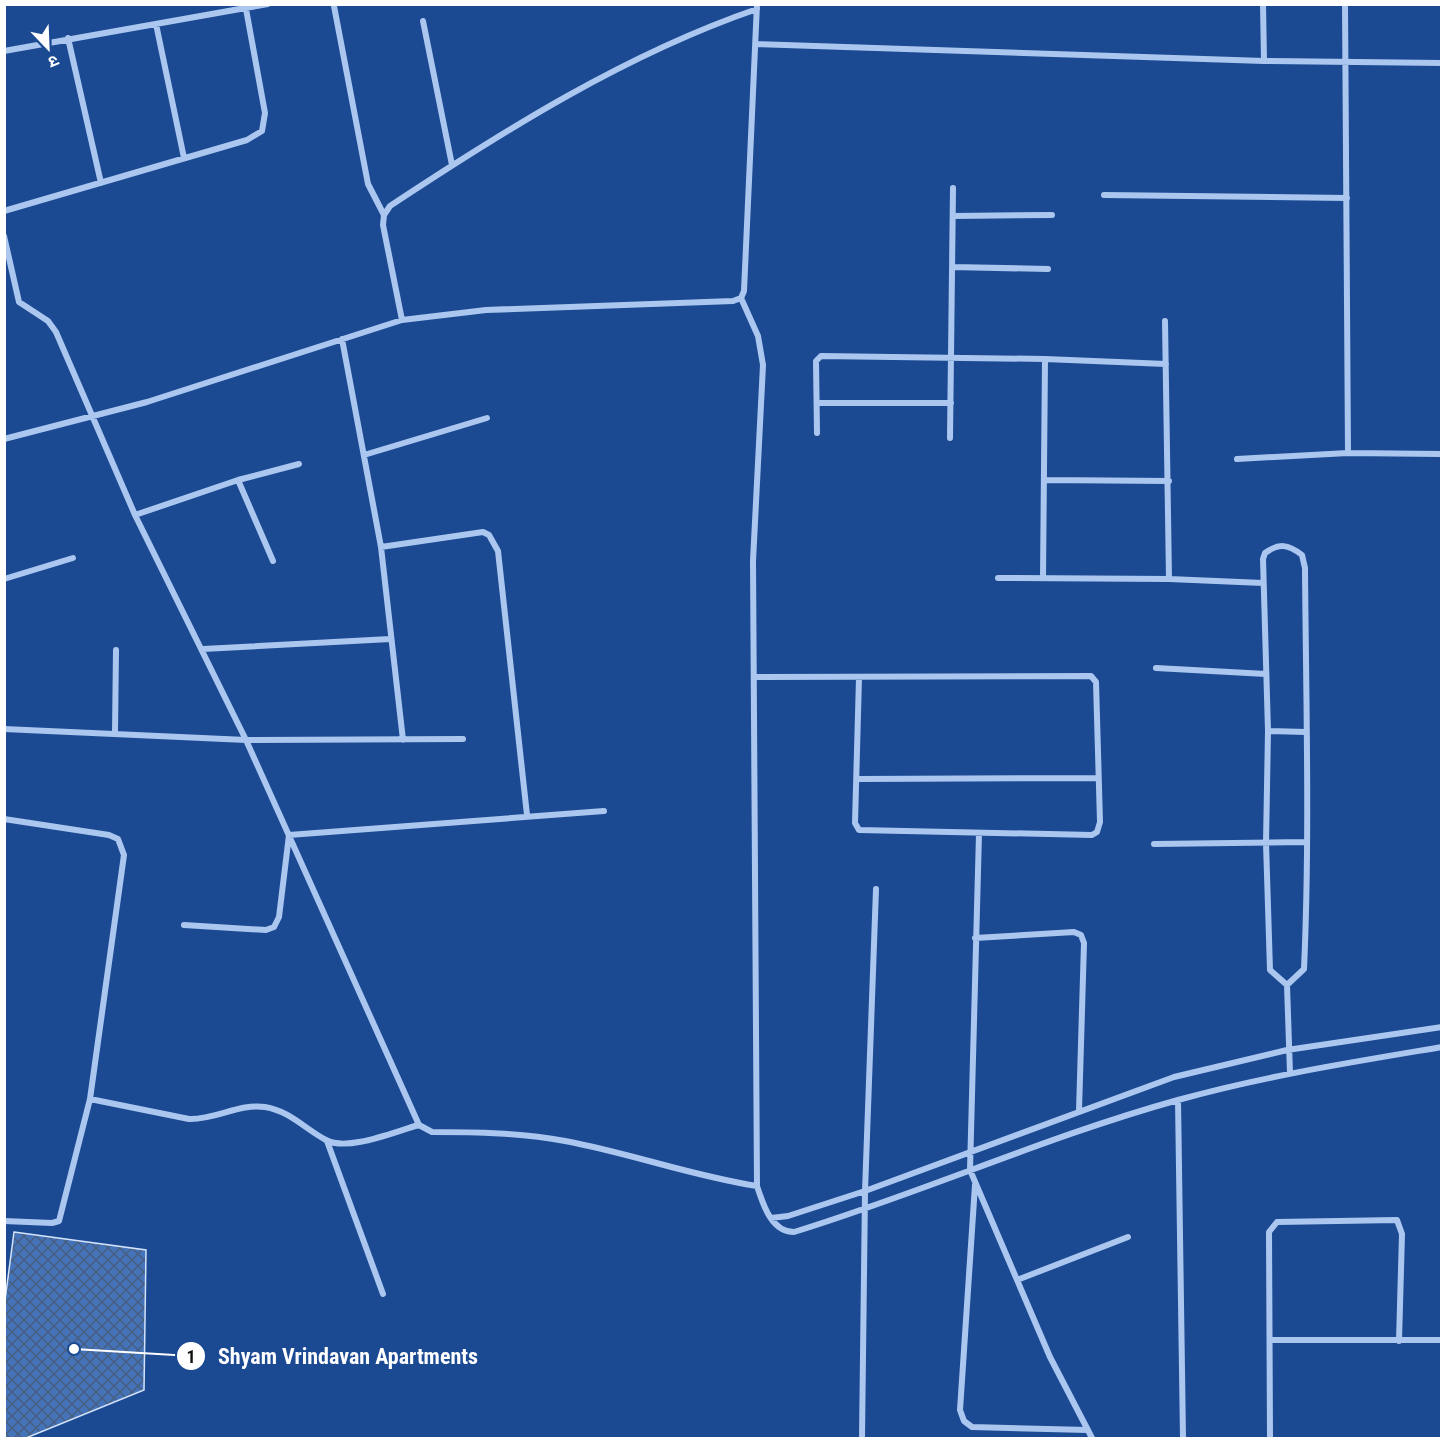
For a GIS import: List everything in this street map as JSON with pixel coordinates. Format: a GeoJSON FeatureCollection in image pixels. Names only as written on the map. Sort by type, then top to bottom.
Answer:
{"type":"FeatureCollection","features":[{"type":"Feature","properties":{"kind":"street"},"geometry":{"type":"LineString","coordinates":[[4,51],[268,4]]}},
{"type":"Feature","properties":{"kind":"street"},"geometry":{"type":"LineString","coordinates":[[1263,4],[1264,61]]}},
{"type":"Feature","properties":{"kind":"street"},"geometry":{"type":"LineString","coordinates":[[1345,4],[1348,453]]}},
{"type":"Feature","properties":{"kind":"street"},"geometry":{"type":"LineString","coordinates":[[334,6],[368,184],[384,215]]}},
{"type":"Feature","properties":{"kind":"street"},"geometry":{"type":"LineString","coordinates":[[4,440],[93,417],[402,320],[486,310],[733,301],[741,298],[744,291],[757,7],[695,33],[535,114],[390,206],[384,215],[383,225],[402,320]]}},
{"type":"Feature","properties":{"kind":"street"},"geometry":{"type":"LineString","coordinates":[[4,212],[247,140],[262,131],[265,113],[246,9]]}},
{"type":"Feature","properties":{"kind":"street"},"geometry":{"type":"LineString","coordinates":[[423,21],[452,165]]}},
{"type":"Feature","properties":{"kind":"street"},"geometry":{"type":"LineString","coordinates":[[156,24],[184,158]]}},
{"type":"Feature","properties":{"kind":"street"},"geometry":{"type":"LineString","coordinates":[[68,38],[101,183]]}},
{"type":"Feature","properties":{"kind":"street"},"geometry":{"type":"LineString","coordinates":[[757,44],[1264,61],[1442,63]]}},
{"type":"Feature","properties":{"kind":"street"},"geometry":{"type":"LineString","coordinates":[[951,438],[953,188]]}},
{"type":"Feature","properties":{"kind":"street"},"geometry":{"type":"LineString","coordinates":[[1104,195],[1347,198]]}},
{"type":"Feature","properties":{"kind":"street"},"geometry":{"type":"LineString","coordinates":[[953,216],[1052,215]]}},
{"type":"Feature","properties":{"kind":"street"},"geometry":{"type":"LineString","coordinates":[[4,236],[19,302],[48,321],[56,332],[135,515],[246,740],[419,1125],[432,1132],[523,1135],[565,1141],[728,1182],[757,1186]]}},
{"type":"Feature","properties":{"kind":"street"},"geometry":{"type":"LineString","coordinates":[[952,267],[1048,269]]}},
{"type":"Feature","properties":{"kind":"street"},"geometry":{"type":"LineString","coordinates":[[741,298],[758,336],[763,365],[753,561],[757,1186],[771,1218],[786,1231],[794,1232],[866,1210],[970,1170],[1178,1100],[1290,1073],[1442,1047]]}},
{"type":"Feature","properties":{"kind":"street"},"geometry":{"type":"LineString","coordinates":[[1165,321],[1169,579]]}},
{"type":"Feature","properties":{"kind":"street"},"geometry":{"type":"LineString","coordinates":[[342,339],[381,548],[403,740]]}},
{"type":"Feature","properties":{"kind":"street"},"geometry":{"type":"LineString","coordinates":[[817,433],[816,361],[821,357],[952,357],[1166,364]]}},
{"type":"Feature","properties":{"kind":"street"},"geometry":{"type":"LineString","coordinates":[[1043,578],[1046,480],[1045,359]]}},
{"type":"Feature","properties":{"kind":"street"},"geometry":{"type":"LineString","coordinates":[[816,403],[951,403]]}},
{"type":"Feature","properties":{"kind":"street"},"geometry":{"type":"LineString","coordinates":[[364,455],[487,418]]}},
{"type":"Feature","properties":{"kind":"street"},"geometry":{"type":"LineString","coordinates":[[1236,459],[1348,453],[1442,454]]}},
{"type":"Feature","properties":{"kind":"street"},"geometry":{"type":"LineString","coordinates":[[135,515],[238,480],[298,464]]}},
{"type":"Feature","properties":{"kind":"street"},"geometry":{"type":"LineString","coordinates":[[238,480],[273,561]]}},
{"type":"Feature","properties":{"kind":"street"},"geometry":{"type":"LineString","coordinates":[[1046,480],[1169,481]]}},
{"type":"Feature","properties":{"kind":"street"},"geometry":{"type":"LineString","coordinates":[[381,548],[483,532],[493,540],[498,550],[527,815]]}},
{"type":"Feature","properties":{"kind":"street"},"geometry":{"type":"LineString","coordinates":[[1287,985],[1270,970],[1266,843],[1268,731],[1263,583],[1264,553],[1275,546],[1285,545],[1302,555],[1305,568],[1304,969],[1287,985],[1287,1050],[1290,1073]]}},
{"type":"Feature","properties":{"kind":"street"},"geometry":{"type":"LineString","coordinates":[[4,579],[73,558]]}},
{"type":"Feature","properties":{"kind":"street"},"geometry":{"type":"LineString","coordinates":[[998,578],[1169,579],[1263,583]]}},
{"type":"Feature","properties":{"kind":"street"},"geometry":{"type":"LineString","coordinates":[[203,649],[390,639]]}},
{"type":"Feature","properties":{"kind":"street"},"geometry":{"type":"LineString","coordinates":[[115,732],[116,650]]}},
{"type":"Feature","properties":{"kind":"street"},"geometry":{"type":"LineString","coordinates":[[1156,668],[1266,674]]}},
{"type":"Feature","properties":{"kind":"street"},"geometry":{"type":"LineString","coordinates":[[755,677],[1091,676],[1096,682],[1100,822],[1097,832],[1092,835],[862,831],[855,823],[860,678]]}},
{"type":"Feature","properties":{"kind":"street"},"geometry":{"type":"LineString","coordinates":[[4,729],[115,732],[246,740],[463,739]]}},
{"type":"Feature","properties":{"kind":"street"},"geometry":{"type":"LineString","coordinates":[[1268,731],[1306,732]]}},
{"type":"Feature","properties":{"kind":"street"},"geometry":{"type":"LineString","coordinates":[[858,780],[1098,778]]}},
{"type":"Feature","properties":{"kind":"street"},"geometry":{"type":"LineString","coordinates":[[289,835],[527,815],[604,811]]}},
{"type":"Feature","properties":{"kind":"street"},"geometry":{"type":"LineString","coordinates":[[4,819],[109,835],[118,839],[124,855],[90,1099],[59,1221],[51,1223],[4,1221]]}},
{"type":"Feature","properties":{"kind":"street"},"geometry":{"type":"LineString","coordinates":[[979,834],[970,1170],[1050,1357],[1092,1438]]}},
{"type":"Feature","properties":{"kind":"street"},"geometry":{"type":"LineString","coordinates":[[184,925],[266,930],[273,927],[279,917],[289,835]]}},
{"type":"Feature","properties":{"kind":"street"},"geometry":{"type":"LineString","coordinates":[[1154,844],[1306,842]]}},
{"type":"Feature","properties":{"kind":"street"},"geometry":{"type":"LineString","coordinates":[[862,1438],[865,1191],[876,889]]}},
{"type":"Feature","properties":{"kind":"street"},"geometry":{"type":"LineString","coordinates":[[975,939],[1074,932],[1082,935],[1084,943],[1079,1111]]}},
{"type":"Feature","properties":{"kind":"street"},"geometry":{"type":"LineString","coordinates":[[771,1218],[788,1216],[865,1191],[1174,1077],[1287,1050],[1442,1027]]}},
{"type":"Feature","properties":{"kind":"street"},"geometry":{"type":"LineString","coordinates":[[90,1099],[201,1120],[251,1107],[263,1107],[291,1117],[327,1141],[342,1145],[419,1125]]}},
{"type":"Feature","properties":{"kind":"street"},"geometry":{"type":"LineString","coordinates":[[1178,1100],[1183,1438]]}},
{"type":"Feature","properties":{"kind":"street"},"geometry":{"type":"LineString","coordinates":[[327,1141],[383,1294]]}},
{"type":"Feature","properties":{"kind":"street"},"geometry":{"type":"LineString","coordinates":[[975,1184],[960,1410],[964,1421],[972,1427],[1088,1430]]}},
{"type":"Feature","properties":{"kind":"street"},"geometry":{"type":"LineString","coordinates":[[1270,1438],[1269,1232],[1277,1222],[1397,1220],[1401,1234],[1399,1341]]}},
{"type":"Feature","properties":{"kind":"street"},"geometry":{"type":"LineString","coordinates":[[1017,1280],[1128,1237]]}},
{"type":"Feature","properties":{"kind":"street"},"geometry":{"type":"LineString","coordinates":[[1270,1341],[1442,1340]]}},
{"type":"Feature","properties":{"kind":"building"},"geometry":{"type":"Polygon","coordinates":[[[14,1232],[146,1250],[144,1390],[26,1438],[4,1438],[4,1308],[14,1232]]]}},
{"type":"Feature","properties":{"kind":"place","name":"Shyam Vrindavan Apartments"},"geometry":{"type":"Point","coordinates":[74,1349]}}]}
